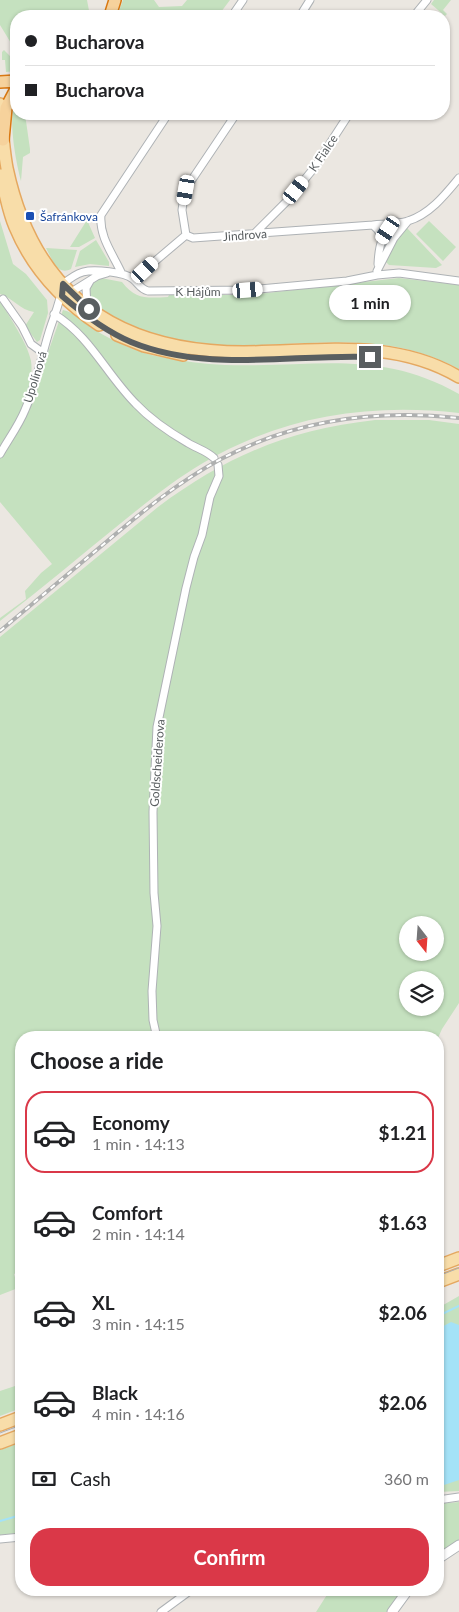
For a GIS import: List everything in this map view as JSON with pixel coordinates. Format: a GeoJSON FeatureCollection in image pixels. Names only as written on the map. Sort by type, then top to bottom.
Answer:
{"type":"FeatureCollection","features":[{"type":"Feature","properties":{"kind":"highway"},"geometry":{"type":"LineString","coordinates":[[3,140],[6,108],[10,101]]}},
{"type":"Feature","properties":{"kind":"main road"},"geometry":{"type":"LineString","coordinates":[[0,104],[3,140],[10,181],[25,225],[42,257],[63,284],[67,294],[85,315],[115,334],[132,342],[166,352],[202,357],[240,360],[322,356],[370,357],[423,368],[459,385]]}},
{"type":"Feature","properties":{"kind":"main road"},"geometry":{"type":"LineString","coordinates":[[0,172],[8,206],[23,245],[44,276],[107,321],[134,334],[179,347],[230,352],[351,349],[385,351],[422,360],[459,377]]}},
{"type":"Feature","properties":{"kind":"main road"},"geometry":{"type":"LineString","coordinates":[[444,1264],[459,1258]]}},
{"type":"Feature","properties":{"kind":"main road"},"geometry":{"type":"LineString","coordinates":[[444,1280],[459,1274]]}},
{"type":"Feature","properties":{"kind":"main road"},"geometry":{"type":"LineString","coordinates":[[0,1425],[15,1419]]}},
{"type":"Feature","properties":{"kind":"main road"},"geometry":{"type":"LineString","coordinates":[[0,1443],[15,1437]]}},
{"type":"Feature","properties":{"kind":"street"},"geometry":{"type":"LineString","coordinates":[[419,10],[427,0]]}},
{"type":"Feature","properties":{"kind":"street"},"geometry":{"type":"LineString","coordinates":[[122,274],[103,238],[100,225],[101,215],[164,120]]}},
{"type":"Feature","properties":{"kind":"street"},"geometry":{"type":"LineString","coordinates":[[134,279],[186,235],[182,210],[186,190],[232,120]]}},
{"type":"Feature","properties":{"kind":"street","name":"K Fialce"},"geometry":{"type":"LineString","coordinates":[[254,234],[287,201],[314,168],[345,120]]}},
{"type":"Feature","properties":{"kind":"street","name":"Jindrova"},"geometry":{"type":"LineString","coordinates":[[377,273],[394,238],[408,221],[434,206],[459,178]]}},
{"type":"Feature","properties":{"kind":"street","name":"Jindrova"},"geometry":{"type":"LineString","coordinates":[[186,235],[193,238],[408,221]]}},
{"type":"Feature","properties":{"kind":"street"},"geometry":{"type":"LineString","coordinates":[[377,273],[379,245],[388,230],[397,222]]}},
{"type":"Feature","properties":{"kind":"street"},"geometry":{"type":"LineString","coordinates":[[373,225],[378,230],[382,239]]}},
{"type":"Feature","properties":{"kind":"street","name":"K Hájům"},"geometry":{"type":"LineString","coordinates":[[63,284],[83,272],[91,270],[122,274],[134,279],[142,290],[148,291],[248,290],[347,281],[377,273],[459,281]]}},
{"type":"Feature","properties":{"kind":"street"},"geometry":{"type":"LineString","coordinates":[[67,294],[91,280],[110,272]]}},
{"type":"Feature","properties":{"kind":"street"},"geometry":{"type":"LineString","coordinates":[[87,307],[86,288],[91,280]]}},
{"type":"Feature","properties":{"kind":"street","name":"Upolínová"},"geometry":{"type":"LineString","coordinates":[[0,454],[24,412],[33,390],[54,314],[67,294]]}},
{"type":"Feature","properties":{"kind":"street"},"geometry":{"type":"LineString","coordinates":[[3,299],[22,326],[31,344],[42,352]]}},
{"type":"Feature","properties":{"kind":"street"},"geometry":{"type":"LineString","coordinates":[[54,314],[69,323],[85,339],[136,405],[155,421],[214,458]]}},
{"type":"Feature","properties":{"kind":"street","name":"Goldscheiderova"},"geometry":{"type":"LineString","coordinates":[[155,1031],[153,1020],[152,990],[157,926],[154,893],[153,812],[158,727],[186,588],[202,535],[210,497],[219,476],[218,465]]}},
{"type":"Feature","properties":{"kind":"street"},"geometry":{"type":"LineString","coordinates":[[444,1499],[459,1497]]}},
{"type":"Feature","properties":{"kind":"street"},"geometry":{"type":"LineString","coordinates":[[0,1540],[15,1538]]}},
{"type":"Feature","properties":{"kind":"street"},"geometry":{"type":"LineString","coordinates":[[444,1555],[459,1545]]}},
{"type":"Feature","properties":{"kind":"street"},"geometry":{"type":"LineString","coordinates":[[161,1612],[183,1596]]}},
{"type":"Feature","properties":{"kind":"street"},"geometry":{"type":"LineString","coordinates":[[392,1612],[404,1596]]}},
{"type":"Feature","properties":{"kind":"green space"},"geometry":{"type":"Polygon","coordinates":[[[0,0],[87,0],[89,10],[10,10],[10,41],[0,25],[0,0]]]}},
{"type":"Feature","properties":{"kind":"green space"},"geometry":{"type":"Polygon","coordinates":[[[123,0],[154,0],[159,7],[182,6],[187,0],[230,0],[222,10],[119,10],[123,0]]]}},
{"type":"Feature","properties":{"kind":"green space"},"geometry":{"type":"Polygon","coordinates":[[[434,0],[451,0],[443,10],[438,10],[431,4],[434,0]]]}},
{"type":"Feature","properties":{"kind":"green space"},"geometry":{"type":"Polygon","coordinates":[[[4,50],[10,56],[10,72],[6,72],[5,60],[2,60],[2,52],[4,50]]]}},
{"type":"Feature","properties":{"kind":"green space"},"geometry":{"type":"Polygon","coordinates":[[[12,120],[26,120],[30,153],[23,157],[21,181],[15,152],[12,120]]]}},
{"type":"Feature","properties":{"kind":"green space"},"geometry":{"type":"Polygon","coordinates":[[[87,220],[95,238],[79,247],[70,247],[87,220]]]}},
{"type":"Feature","properties":{"kind":"green space"},"geometry":{"type":"Polygon","coordinates":[[[0,221],[13,264],[26,274],[47,300],[48,313],[40,340],[37,342],[25,326],[34,312],[25,309],[0,294],[0,221]]]}},
{"type":"Feature","properties":{"kind":"green space"},"geometry":{"type":"Polygon","coordinates":[[[429,221],[456,247],[443,261],[416,234],[429,221]]]}},
{"type":"Feature","properties":{"kind":"green space"},"geometry":{"type":"Polygon","coordinates":[[[407,228],[442,265],[436,268],[389,265],[384,260],[397,236],[407,228]]]}},
{"type":"Feature","properties":{"kind":"green space"},"geometry":{"type":"Polygon","coordinates":[[[96,240],[109,262],[109,266],[90,264],[75,267],[80,251],[96,240]]]}},
{"type":"Feature","properties":{"kind":"green space"},"geometry":{"type":"Polygon","coordinates":[[[46,248],[77,250],[71,269],[66,271],[59,268],[46,248]]]}},
{"type":"Feature","properties":{"kind":"green space"},"geometry":{"type":"Polygon","coordinates":[[[101,278],[122,282],[137,295],[154,298],[168,297],[169,295],[250,295],[399,278],[459,285],[459,369],[428,355],[384,345],[340,343],[238,345],[204,344],[172,340],[140,331],[109,316],[95,306],[89,296],[90,286],[101,278]]]}},
{"type":"Feature","properties":{"kind":"green space"},"geometry":{"type":"Polygon","coordinates":[[[0,301],[18,330],[29,354],[32,371],[27,401],[33,404],[45,361],[63,310],[72,313],[91,328],[119,343],[152,355],[225,365],[344,363],[401,370],[430,380],[459,394],[459,413],[425,410],[359,412],[295,424],[233,447],[203,463],[161,492],[0,621],[0,618],[26,599],[25,591],[52,564],[0,502],[0,301]]]}},
{"type":"Feature","properties":{"kind":"green space"},"geometry":{"type":"Polygon","coordinates":[[[375,420],[429,420],[459,424],[459,1003],[441,1031],[15,1031],[15,1289],[0,1295],[0,637],[158,507],[209,473],[235,459],[287,438],[344,424],[375,420]]]}},
{"type":"Feature","properties":{"kind":"green space"},"geometry":{"type":"Polygon","coordinates":[[[459,1296],[459,1491],[444,1492],[444,1305],[459,1296]]]}},
{"type":"Feature","properties":{"kind":"green space"},"geometry":{"type":"Polygon","coordinates":[[[15,1386],[15,1410],[0,1416],[0,1391],[15,1386]]]}},
{"type":"Feature","properties":{"kind":"green space"},"geometry":{"type":"Polygon","coordinates":[[[15,1444],[15,1534],[0,1535],[0,1450],[15,1444]]]}},
{"type":"Feature","properties":{"kind":"green space"},"geometry":{"type":"Polygon","coordinates":[[[459,1502],[459,1541],[444,1551],[444,1503],[459,1502]]]}},
{"type":"Feature","properties":{"kind":"green space"},"geometry":{"type":"Polygon","coordinates":[[[326,1596],[399,1596],[387,1612],[316,1612],[326,1596]]]}},
{"type":"Feature","properties":{"kind":"water"},"geometry":{"type":"Polygon","coordinates":[[[451,1322],[459,1325],[459,1480],[444,1485],[444,1326],[451,1322]]]}},
{"type":"Feature","properties":{"kind":"waterway"},"geometry":{"type":"LineString","coordinates":[[444,1313],[459,1306]]}},
{"type":"Feature","properties":{"kind":"waterway"},"geometry":{"type":"LineString","coordinates":[[0,1521],[15,1517]]}},
{"type":"Feature","properties":{"kind":"tram line"},"geometry":{"type":"LineString","coordinates":[[444,1274],[459,1268]]}},
{"type":"Feature","properties":{"kind":"tram line"},"geometry":{"type":"LineString","coordinates":[[0,1433],[15,1427]]}},
{"type":"Feature","properties":{"kind":"railway"},"geometry":{"type":"LineString","coordinates":[[0,631],[157,500],[204,468],[249,446],[278,435],[337,421],[397,415],[459,418]]}},
{"type":"Feature","properties":{"kind":"place","name":"Šafránkova"},"geometry":{"type":"Point","coordinates":[30,216]}},
{"type":"Feature","properties":{"kind":"route"},"geometry":{"type":"LineString","coordinates":[[89,309],[63,284],[62,296],[101,326],[132,342],[166,352],[240,360],[322,356],[370,357]]}}]}
